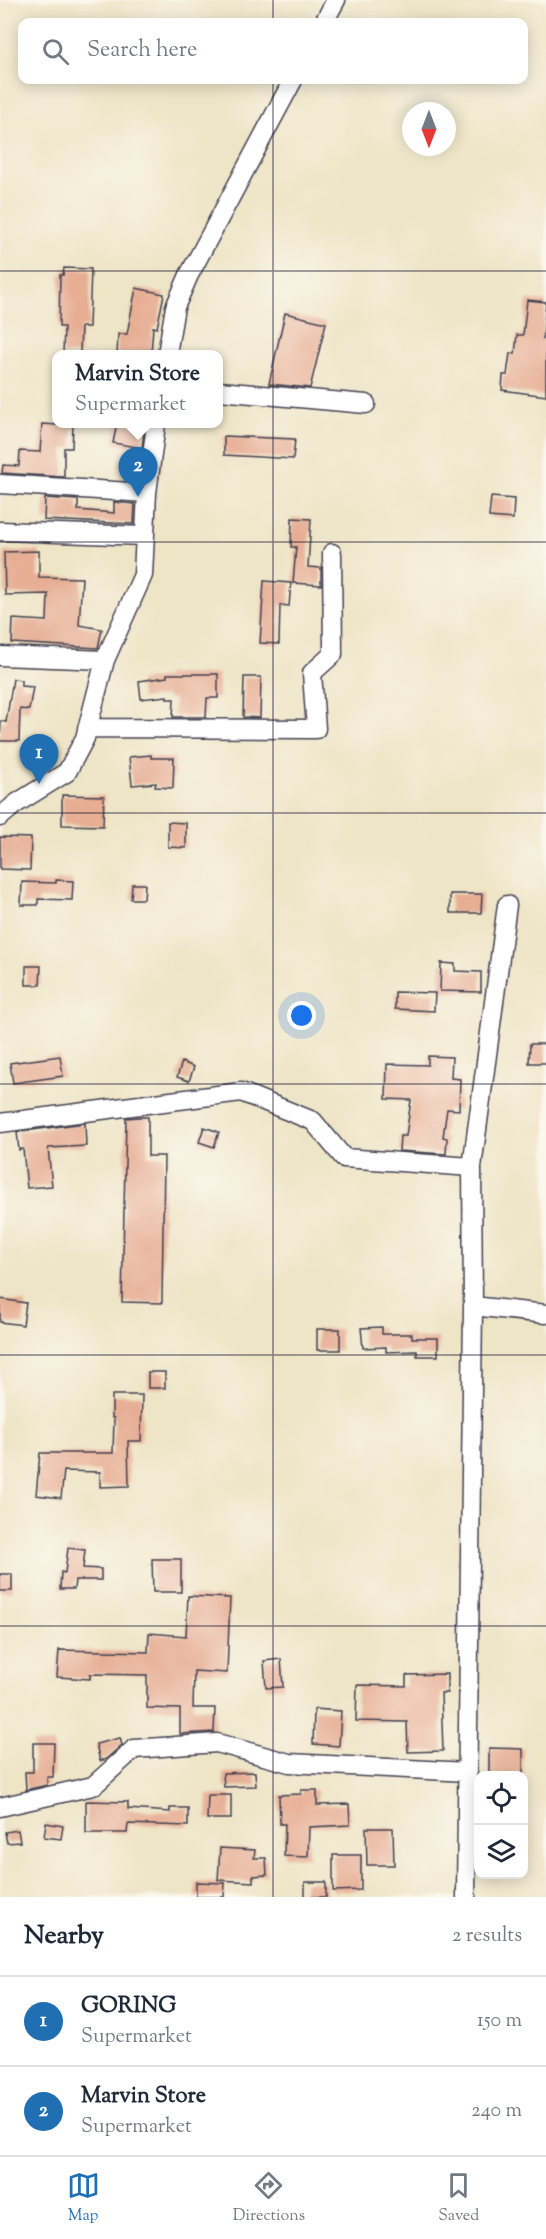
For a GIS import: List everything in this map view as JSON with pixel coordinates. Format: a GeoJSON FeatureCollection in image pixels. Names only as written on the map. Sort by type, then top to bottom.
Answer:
{"type":"FeatureCollection","features":[{"type":"Feature","properties":{"kind":"street"},"geometry":{"type":"LineString","coordinates":[[326,18],[336,0]]}},
{"type":"Feature","properties":{"kind":"street"},"geometry":{"type":"LineString","coordinates":[[168,350],[175,307],[189,275],[291,84]]}},
{"type":"Feature","properties":{"kind":"street"},"geometry":{"type":"LineString","coordinates":[[223,391],[366,404]]}},
{"type":"Feature","properties":{"kind":"street"},"geometry":{"type":"LineString","coordinates":[[0,817],[68,772],[85,738],[105,660],[143,575],[147,493],[155,428]]}},
{"type":"Feature","properties":{"kind":"street"},"geometry":{"type":"LineString","coordinates":[[0,484],[147,493]]}},
{"type":"Feature","properties":{"kind":"street"},"geometry":{"type":"LineString","coordinates":[[0,531],[145,536]]}},
{"type":"Feature","properties":{"kind":"street"},"geometry":{"type":"LineString","coordinates":[[87,728],[316,729],[312,673],[333,654],[332,553]]}},
{"type":"Feature","properties":{"kind":"street"},"geometry":{"type":"LineString","coordinates":[[0,656],[105,660]]}},
{"type":"Feature","properties":{"kind":"street"},"geometry":{"type":"LineString","coordinates":[[466,1897],[473,1306],[472,1167],[507,905]]}},
{"type":"Feature","properties":{"kind":"street"},"geometry":{"type":"LineString","coordinates":[[0,1123],[241,1092],[313,1121],[344,1158],[472,1167]]}},
{"type":"Feature","properties":{"kind":"street"},"geometry":{"type":"LineString","coordinates":[[473,1306],[546,1314]]}},
{"type":"Feature","properties":{"kind":"street"},"geometry":{"type":"LineString","coordinates":[[0,1807],[93,1786],[134,1749],[217,1743],[289,1762],[468,1772]]}},
{"type":"Feature","properties":{"kind":"building"},"geometry":{"type":"Polygon","coordinates":[[[64,268],[91,269],[89,327],[81,327],[80,350],[63,350],[64,327],[59,327],[60,275],[63,275],[64,268]]]}},
{"type":"Feature","properties":{"kind":"building"},"geometry":{"type":"Polygon","coordinates":[[[136,288],[164,294],[157,328],[153,327],[151,350],[117,350],[118,334],[127,334],[136,288]]]}},
{"type":"Feature","properties":{"kind":"building"},"geometry":{"type":"Polygon","coordinates":[[[527,300],[546,302],[543,339],[546,340],[546,396],[502,390],[503,375],[507,375],[510,353],[515,354],[517,335],[523,335],[527,300]]]}},
{"type":"Feature","properties":{"kind":"building"},"geometry":{"type":"Polygon","coordinates":[[[285,313],[326,323],[310,388],[269,384],[285,313]]]}},
{"type":"Feature","properties":{"kind":"building"},"geometry":{"type":"Polygon","coordinates":[[[42,424],[52,425],[52,428],[73,428],[72,448],[64,448],[64,477],[2,473],[3,465],[19,466],[20,451],[40,452],[42,424]]]}},
{"type":"Feature","properties":{"kind":"building"},"geometry":{"type":"Polygon","coordinates":[[[116,428],[144,428],[142,448],[113,443],[116,428]]]}},
{"type":"Feature","properties":{"kind":"building"},"geometry":{"type":"Polygon","coordinates":[[[224,436],[295,439],[293,459],[224,455],[224,436]]]}},
{"type":"Feature","properties":{"kind":"building"},"geometry":{"type":"Polygon","coordinates":[[[491,497],[514,499],[513,519],[489,517],[491,497]]]}},
{"type":"Feature","properties":{"kind":"building"},"geometry":{"type":"Polygon","coordinates":[[[45,498],[78,500],[78,510],[114,513],[114,502],[135,504],[134,524],[44,520],[45,498]]]}},
{"type":"Feature","properties":{"kind":"building"},"geometry":{"type":"Polygon","coordinates":[[[292,518],[311,519],[308,567],[321,568],[321,585],[293,583],[296,547],[291,547],[292,518]]]}},
{"type":"Feature","properties":{"kind":"building"},"geometry":{"type":"Polygon","coordinates":[[[39,551],[39,577],[82,578],[79,625],[102,629],[98,648],[12,643],[13,619],[47,621],[48,594],[5,595],[4,552],[39,551]]]}},
{"type":"Feature","properties":{"kind":"building"},"geometry":{"type":"Polygon","coordinates":[[[264,581],[291,583],[289,606],[280,605],[279,644],[260,643],[264,581]]]}},
{"type":"Feature","properties":{"kind":"building"},"geometry":{"type":"Polygon","coordinates":[[[167,674],[218,674],[218,698],[207,698],[206,717],[173,717],[174,699],[167,699],[167,696],[141,699],[139,681],[167,677],[167,674]]]}},
{"type":"Feature","properties":{"kind":"building"},"geometry":{"type":"Polygon","coordinates":[[[244,677],[261,677],[260,718],[243,717],[244,677]]]}},
{"type":"Feature","properties":{"kind":"building"},"geometry":{"type":"Polygon","coordinates":[[[13,679],[21,680],[21,686],[33,687],[29,710],[20,709],[19,741],[0,741],[1,721],[6,722],[13,679]]]}},
{"type":"Feature","properties":{"kind":"building"},"geometry":{"type":"Polygon","coordinates":[[[151,755],[151,758],[174,758],[173,788],[155,787],[156,783],[132,785],[129,757],[151,755]]]}},
{"type":"Feature","properties":{"kind":"building"},"geometry":{"type":"Polygon","coordinates":[[[62,795],[104,796],[103,826],[62,825],[62,795]]]}},
{"type":"Feature","properties":{"kind":"building"},"geometry":{"type":"Polygon","coordinates":[[[168,822],[186,823],[186,848],[168,847],[168,822]]]}},
{"type":"Feature","properties":{"kind":"building"},"geometry":{"type":"Polygon","coordinates":[[[0,837],[31,838],[30,870],[0,869],[0,837]]]}},
{"type":"Feature","properties":{"kind":"building"},"geometry":{"type":"Polygon","coordinates":[[[56,880],[73,881],[72,900],[38,899],[38,905],[21,905],[22,882],[56,883],[56,880]]]}},
{"type":"Feature","properties":{"kind":"building"},"geometry":{"type":"Polygon","coordinates":[[[132,884],[145,884],[144,899],[131,899],[132,884]]]}},
{"type":"Feature","properties":{"kind":"building"},"geometry":{"type":"Polygon","coordinates":[[[450,894],[482,894],[481,913],[450,913],[450,894]]]}},
{"type":"Feature","properties":{"kind":"building"},"geometry":{"type":"Polygon","coordinates":[[[441,963],[455,964],[455,971],[481,972],[481,992],[440,991],[441,963]]]}},
{"type":"Feature","properties":{"kind":"building"},"geometry":{"type":"Polygon","coordinates":[[[26,966],[41,966],[40,985],[26,985],[26,966]]]}},
{"type":"Feature","properties":{"kind":"building"},"geometry":{"type":"Polygon","coordinates":[[[395,992],[435,993],[434,1011],[395,1009],[395,992]]]}},
{"type":"Feature","properties":{"kind":"building"},"geometry":{"type":"Polygon","coordinates":[[[530,1044],[546,1044],[546,1063],[529,1063],[530,1044]]]}},
{"type":"Feature","properties":{"kind":"building"},"geometry":{"type":"Polygon","coordinates":[[[60,1056],[63,1076],[13,1083],[10,1063],[60,1056]]]}},
{"type":"Feature","properties":{"kind":"building"},"geometry":{"type":"Polygon","coordinates":[[[428,1056],[452,1057],[451,1078],[460,1079],[459,1110],[447,1109],[443,1137],[447,1138],[446,1154],[399,1151],[400,1136],[406,1136],[411,1100],[386,1099],[387,1064],[428,1065],[428,1056]]]}},
{"type":"Feature","properties":{"kind":"building"},"geometry":{"type":"Polygon","coordinates":[[[182,1062],[194,1067],[189,1081],[177,1077],[182,1062]]]}},
{"type":"Feature","properties":{"kind":"building"},"geometry":{"type":"Polygon","coordinates":[[[148,1117],[148,1156],[164,1156],[162,1303],[122,1302],[126,1118],[148,1117]]]}},
{"type":"Feature","properties":{"kind":"building"},"geometry":{"type":"Polygon","coordinates":[[[85,1123],[86,1146],[48,1148],[52,1186],[27,1188],[23,1149],[19,1150],[17,1132],[85,1123]]]}},
{"type":"Feature","properties":{"kind":"building"},"geometry":{"type":"Polygon","coordinates":[[[204,1127],[219,1132],[214,1147],[199,1142],[204,1127]]]}},
{"type":"Feature","properties":{"kind":"building"},"geometry":{"type":"Polygon","coordinates":[[[0,1299],[26,1303],[23,1325],[0,1322],[0,1299]]]}},
{"type":"Feature","properties":{"kind":"building"},"geometry":{"type":"Polygon","coordinates":[[[382,1327],[382,1334],[412,1334],[412,1338],[438,1338],[438,1356],[417,1356],[417,1351],[386,1352],[386,1347],[363,1348],[361,1328],[382,1327]]]}},
{"type":"Feature","properties":{"kind":"building"},"geometry":{"type":"Polygon","coordinates":[[[317,1329],[340,1329],[340,1350],[317,1350],[317,1329]]]}},
{"type":"Feature","properties":{"kind":"building"},"geometry":{"type":"Polygon","coordinates":[[[148,1372],[165,1372],[165,1388],[148,1388],[148,1372]]]}},
{"type":"Feature","properties":{"kind":"building"},"geometry":{"type":"Polygon","coordinates":[[[112,1395],[142,1395],[141,1441],[128,1441],[129,1486],[100,1487],[100,1472],[64,1471],[61,1498],[36,1495],[40,1453],[113,1453],[112,1395]]]}},
{"type":"Feature","properties":{"kind":"building"},"geometry":{"type":"Polygon","coordinates":[[[68,1548],[85,1550],[83,1568],[101,1569],[101,1580],[75,1580],[74,1589],[60,1589],[61,1572],[65,1573],[68,1548]]]}},
{"type":"Feature","properties":{"kind":"building"},"geometry":{"type":"Polygon","coordinates":[[[152,1559],[181,1559],[181,1592],[153,1592],[152,1559]]]}},
{"type":"Feature","properties":{"kind":"building"},"geometry":{"type":"Polygon","coordinates":[[[0,1574],[12,1574],[12,1591],[0,1591],[0,1574]]]}},
{"type":"Feature","properties":{"kind":"building"},"geometry":{"type":"Polygon","coordinates":[[[188,1596],[230,1598],[227,1673],[194,1671],[193,1708],[215,1708],[214,1732],[180,1734],[180,1709],[147,1708],[147,1675],[90,1674],[90,1679],[57,1677],[59,1650],[148,1652],[149,1633],[186,1636],[188,1596]]]}},
{"type":"Feature","properties":{"kind":"building"},"geometry":{"type":"Polygon","coordinates":[[[281,1659],[283,1687],[266,1688],[264,1661],[281,1659]]]}},
{"type":"Feature","properties":{"kind":"building"},"geometry":{"type":"Polygon","coordinates":[[[447,1674],[447,1693],[441,1693],[443,1751],[408,1752],[407,1722],[356,1721],[357,1685],[406,1686],[406,1675],[447,1674]]]}},
{"type":"Feature","properties":{"kind":"building"},"geometry":{"type":"Polygon","coordinates":[[[314,1709],[341,1711],[339,1746],[313,1744],[314,1709]]]}},
{"type":"Feature","properties":{"kind":"building"},"geometry":{"type":"Polygon","coordinates":[[[120,1738],[122,1745],[106,1759],[100,1761],[96,1744],[120,1738]]]}},
{"type":"Feature","properties":{"kind":"building"},"geometry":{"type":"Polygon","coordinates":[[[33,1743],[54,1743],[53,1777],[47,1777],[47,1785],[26,1790],[25,1772],[33,1772],[33,1743]]]}},
{"type":"Feature","properties":{"kind":"building"},"geometry":{"type":"Polygon","coordinates":[[[489,1748],[523,1749],[523,1771],[489,1771],[489,1748]]]}},
{"type":"Feature","properties":{"kind":"building"},"geometry":{"type":"Polygon","coordinates":[[[255,1772],[256,1786],[224,1787],[223,1773],[255,1772]]]}},
{"type":"Feature","properties":{"kind":"building"},"geometry":{"type":"Polygon","coordinates":[[[301,1790],[317,1790],[317,1805],[349,1804],[350,1825],[309,1827],[308,1857],[284,1856],[285,1824],[280,1824],[279,1795],[301,1794],[301,1790]]]}},
{"type":"Feature","properties":{"kind":"building"},"geometry":{"type":"Polygon","coordinates":[[[208,1795],[231,1795],[231,1819],[207,1819],[208,1795]]]}},
{"type":"Feature","properties":{"kind":"building"},"geometry":{"type":"Polygon","coordinates":[[[86,1801],[128,1802],[128,1809],[170,1812],[170,1808],[188,1808],[188,1826],[128,1824],[127,1833],[86,1833],[86,1801]]]}},
{"type":"Feature","properties":{"kind":"building"},"geometry":{"type":"Polygon","coordinates":[[[46,1823],[63,1826],[61,1839],[44,1837],[46,1823]]]}},
{"type":"Feature","properties":{"kind":"building"},"geometry":{"type":"Polygon","coordinates":[[[366,1828],[393,1828],[394,1865],[367,1865],[366,1828]]]}},
{"type":"Feature","properties":{"kind":"building"},"geometry":{"type":"Polygon","coordinates":[[[18,1830],[20,1842],[7,1843],[5,1832],[18,1830]]]}},
{"type":"Feature","properties":{"kind":"building"},"geometry":{"type":"Polygon","coordinates":[[[220,1848],[255,1850],[254,1858],[266,1858],[267,1875],[253,1876],[253,1882],[218,1880],[220,1848]]]}},
{"type":"Feature","properties":{"kind":"building"},"geometry":{"type":"Polygon","coordinates":[[[333,1855],[361,1855],[361,1890],[333,1891],[333,1855]]]}},
{"type":"Feature","properties":{"kind":"building"},"geometry":{"type":"Polygon","coordinates":[[[196,1882],[225,1883],[224,1897],[196,1897],[196,1882]]]}},
{"type":"Feature","properties":{"kind":"building"},"geometry":{"type":"Polygon","coordinates":[[[305,1882],[326,1882],[326,1897],[305,1897],[305,1882]]]}},
{"type":"Feature","properties":{"kind":"place","name":"Marvin Store"},"geometry":{"type":"Point","coordinates":[138,497]}},
{"type":"Feature","properties":{"kind":"place","name":"GORING"},"geometry":{"type":"Point","coordinates":[39,784]}}]}
